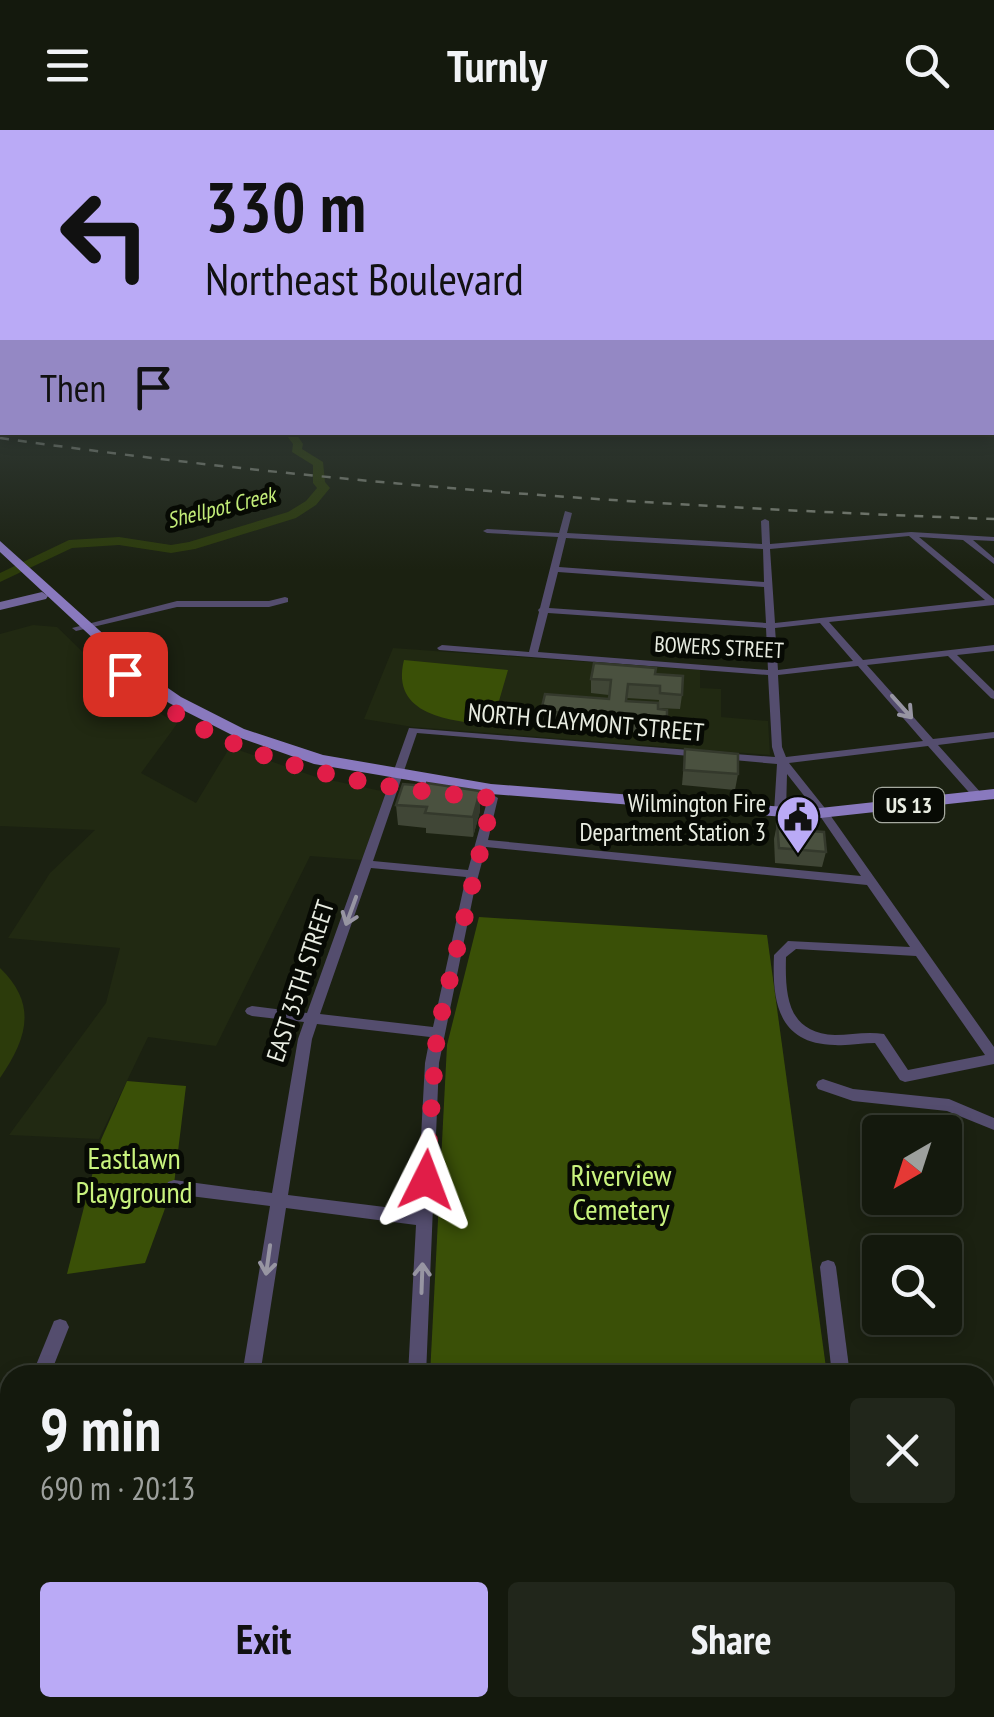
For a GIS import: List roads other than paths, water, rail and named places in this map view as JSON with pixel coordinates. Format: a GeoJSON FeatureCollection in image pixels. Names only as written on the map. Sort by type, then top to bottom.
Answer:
{"type":"FeatureCollection","features":[{"type":"Feature","properties":{"kind":"main road","name":"US 13"},"geometry":{"type":"LineString","coordinates":[[0,545],[42,596],[73,618]]}},
{"type":"Feature","properties":{"kind":"main road","name":"US 13"},"geometry":{"type":"LineString","coordinates":[[14,566],[73,618],[140,688],[195,723],[276,756],[397,781],[492,793],[827,820],[989,799]]}},
{"type":"Feature","properties":{"kind":"main road","name":"US 13"},"geometry":{"type":"LineString","coordinates":[[492,793],[780,812],[827,820]]}},
{"type":"Feature","properties":{"kind":"street"},"geometry":{"type":"LineString","coordinates":[[533,654],[568,512]]}},
{"type":"Feature","properties":{"kind":"street"},"geometry":{"type":"LineString","coordinates":[[765,521],[778,747],[782,761],[780,812]]}},
{"type":"Feature","properties":{"kind":"street"},"geometry":{"type":"LineString","coordinates":[[487,531],[766,547],[910,534],[994,539]]}},
{"type":"Feature","properties":{"kind":"street"},"geometry":{"type":"LineString","coordinates":[[910,534],[994,602]]}},
{"type":"Feature","properties":{"kind":"street"},"geometry":{"type":"LineString","coordinates":[[966,539],[994,562]]}},
{"type":"Feature","properties":{"kind":"street"},"geometry":{"type":"LineString","coordinates":[[554,569],[768,584]]}},
{"type":"Feature","properties":{"kind":"street"},"geometry":{"type":"LineString","coordinates":[[0,606],[42,596]]}},
{"type":"Feature","properties":{"kind":"street"},"geometry":{"type":"LineString","coordinates":[[73,618],[177,604],[270,604],[284,600]]}},
{"type":"Feature","properties":{"kind":"street"},"geometry":{"type":"LineString","coordinates":[[542,610],[770,626],[994,602]]}},
{"type":"Feature","properties":{"kind":"street"},"geometry":{"type":"LineString","coordinates":[[822,621],[989,799]]}},
{"type":"Feature","properties":{"kind":"street","name":"BOWERS STREET"},"geometry":{"type":"LineString","coordinates":[[442,648],[773,673],[994,648]]}},
{"type":"Feature","properties":{"kind":"street"},"geometry":{"type":"LineString","coordinates":[[949,652],[994,696]]}},
{"type":"Feature","properties":{"kind":"street","name":"EAST 35TH STREET"},"geometry":{"type":"LineString","coordinates":[[252,1365],[302,1053],[413,730]]}},
{"type":"Feature","properties":{"kind":"street","name":"NORTH CLAYMONT STREET"},"geometry":{"type":"LineString","coordinates":[[413,730],[782,761],[994,734]]}},
{"type":"Feature","properties":{"kind":"street"},"geometry":{"type":"LineString","coordinates":[[782,761],[827,820],[920,952],[994,1059],[906,1076],[879,1038],[812,1037],[798,1031],[786,1018],[780,954],[793,944],[920,952]]}},
{"type":"Feature","properties":{"kind":"street"},"geometry":{"type":"LineString","coordinates":[[418,1365],[437,1033],[492,793]]}},
{"type":"Feature","properties":{"kind":"street"},"geometry":{"type":"LineString","coordinates":[[481,843],[869,881]]}},
{"type":"Feature","properties":{"kind":"street"},"geometry":{"type":"LineString","coordinates":[[368,864],[472,874]]}},
{"type":"Feature","properties":{"kind":"street"},"geometry":{"type":"LineString","coordinates":[[252,1011],[437,1033]]}},
{"type":"Feature","properties":{"kind":"street"},"geometry":{"type":"LineString","coordinates":[[823,1086],[853,1095],[949,1105],[994,1124]]}},
{"type":"Feature","properties":{"kind":"street"},"geometry":{"type":"LineString","coordinates":[[174,1187],[424,1219]]}},
{"type":"Feature","properties":{"kind":"street"},"geometry":{"type":"LineString","coordinates":[[828,1267],[840,1365]]}},
{"type":"Feature","properties":{"kind":"street"},"geometry":{"type":"LineString","coordinates":[[45,1365],[60,1327]]}},
{"type":"Feature","properties":{"kind":"waterway","name":"Shellpot Creek"},"geometry":{"type":"LineString","coordinates":[[0,578],[69,544],[119,541],[171,549],[292,515],[324,488],[319,483],[319,464],[296,450],[298,444],[291,435]]}},
{"type":"Feature","properties":{"kind":"railway"},"geometry":{"type":"LineString","coordinates":[[0,438],[248,469],[496,492],[994,519]]}},
{"type":"Feature","properties":{"kind":"place","name":"Wilmington Fire Department Station 3"},"geometry":{"type":"Point","coordinates":[798,855]}},
{"type":"Feature","properties":{"kind":"park label","name":"Eastlawn Playground"},"geometry":{"type":"Point","coordinates":[134,1176]}},
{"type":"Feature","properties":{"kind":"park label","name":"Riverview Cemetery"},"geometry":{"type":"Point","coordinates":[621,1193]}}]}
